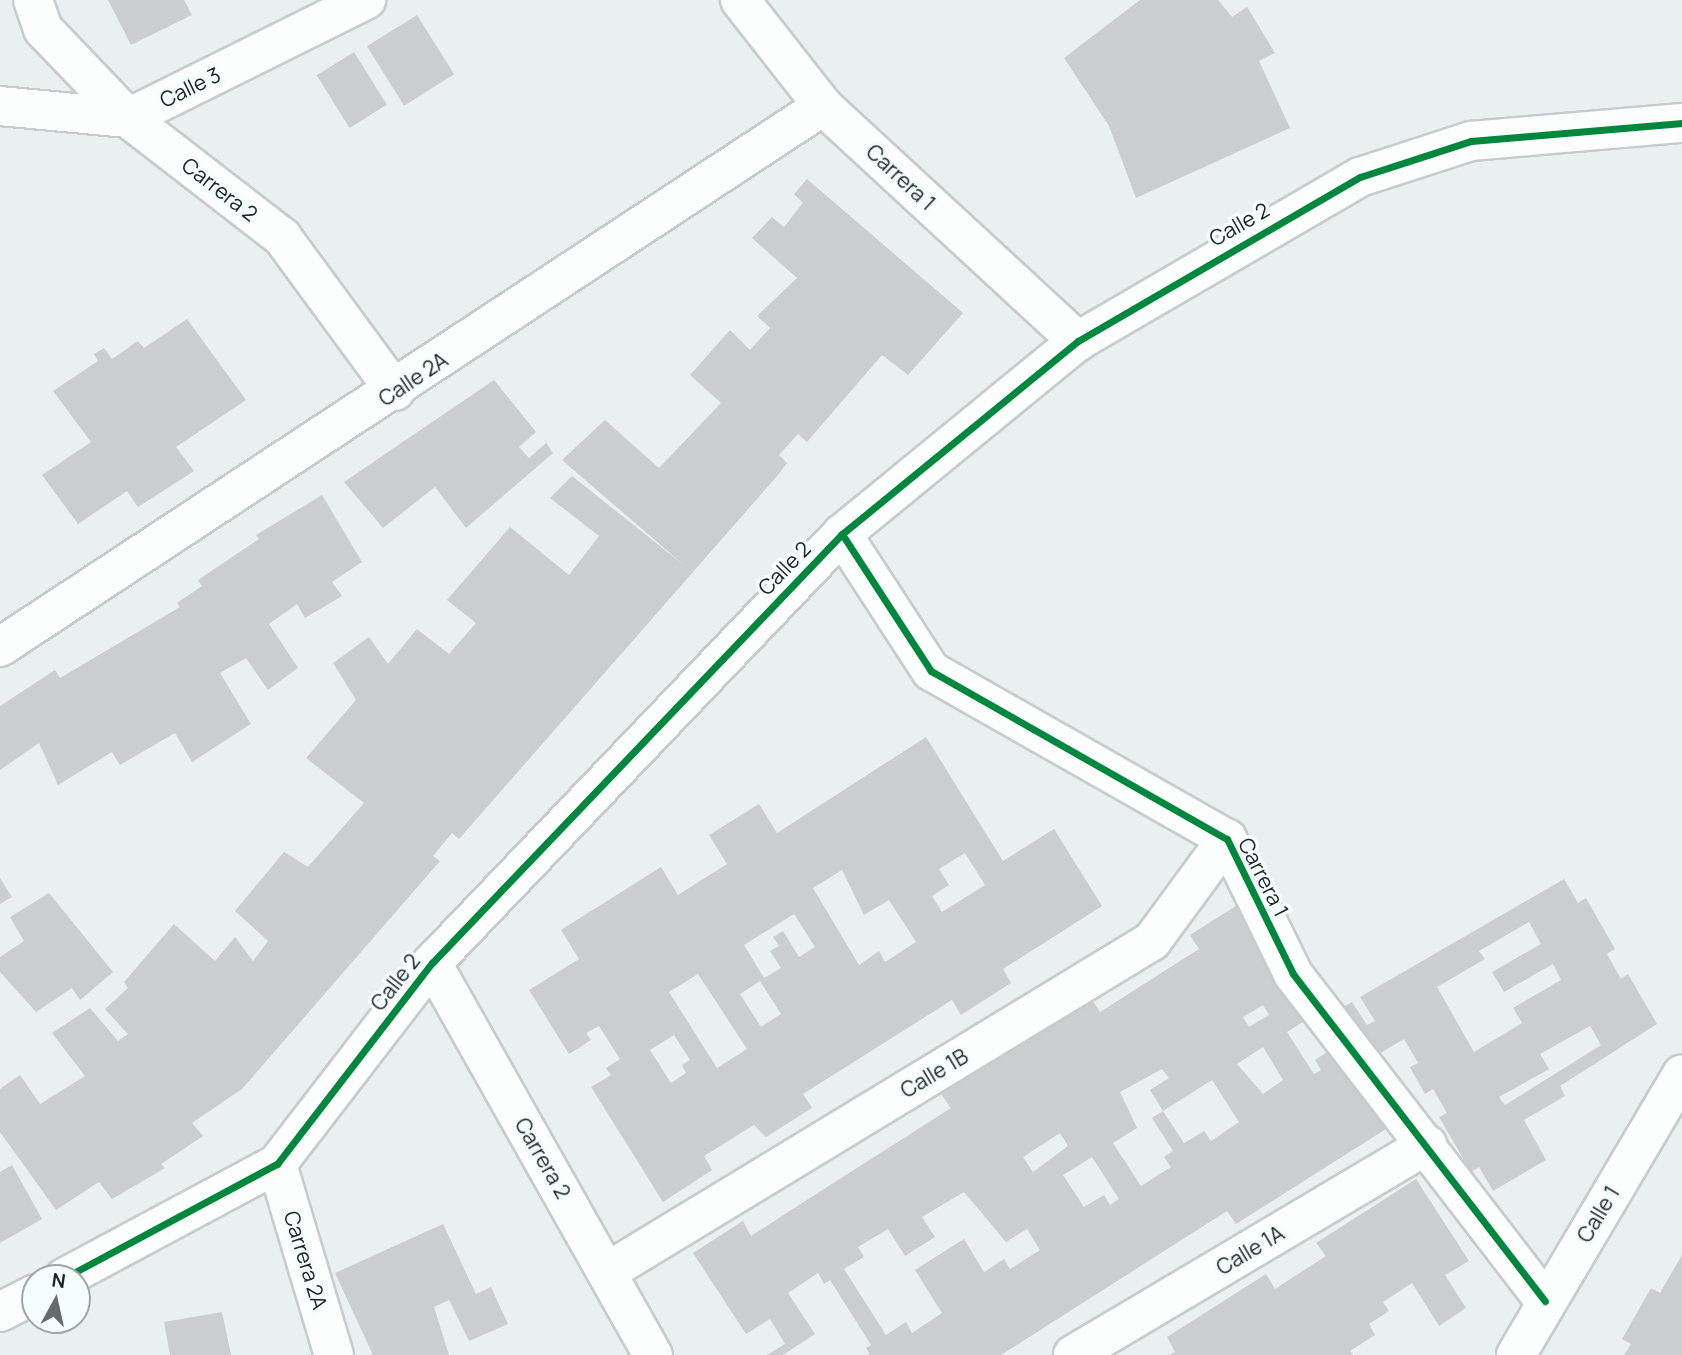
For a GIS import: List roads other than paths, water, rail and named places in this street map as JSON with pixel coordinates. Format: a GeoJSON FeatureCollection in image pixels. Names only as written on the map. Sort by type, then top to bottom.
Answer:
{"type":"FeatureCollection","features":[{"type":"Feature","properties":{"kind":"street","name":"Carrera 2"},"geometry":{"type":"LineString","coordinates":[[33,0],[43,29],[128,118],[282,237],[395,391]]}},
{"type":"Feature","properties":{"kind":"street","name":"Calle 3"},"geometry":{"type":"LineString","coordinates":[[128,118],[366,0]]}},
{"type":"Feature","properties":{"kind":"street","name":"Carrera 1"},"geometry":{"type":"LineString","coordinates":[[740,0],[823,106],[1077,341]]}},
{"type":"Feature","properties":{"kind":"street"},"geometry":{"type":"LineString","coordinates":[[0,106],[128,118]]}},
{"type":"Feature","properties":{"kind":"street","name":"Calle 2A"},"geometry":{"type":"LineString","coordinates":[[0,647],[395,391],[823,106]]}},
{"type":"Feature","properties":{"kind":"street","name":"Calle 2"},"geometry":{"type":"LineString","coordinates":[[90,1264],[277,1164],[432,963],[842,534],[1077,341],[1360,177],[1471,141],[1682,123]]}},
{"type":"Feature","properties":{"kind":"street","name":"Carrera 1"},"geometry":{"type":"LineString","coordinates":[[842,534],[931,671],[1227,839],[1293,974],[1545,1301]]}},
{"type":"Feature","properties":{"kind":"street","name":"Calle 1B"},"geometry":{"type":"LineString","coordinates":[[607,1272],[1152,941],[1227,839]]}},
{"type":"Feature","properties":{"kind":"street","name":"Carrera 2"},"geometry":{"type":"LineString","coordinates":[[432,963],[653,1355]]}},
{"type":"Feature","properties":{"kind":"street","name":"Calle 1"},"geometry":{"type":"LineString","coordinates":[[1516,1355],[1545,1301],[1682,1074]]}},
{"type":"Feature","properties":{"kind":"street","name":"Calle 1A"},"geometry":{"type":"LineString","coordinates":[[1073,1355],[1427,1145]]}},
{"type":"Feature","properties":{"kind":"street","name":"Carrera 2A"},"geometry":{"type":"LineString","coordinates":[[277,1164],[334,1355]]}},
{"type":"Feature","properties":{"kind":"street"},"geometry":{"type":"LineString","coordinates":[[0,1312],[21,1301]]}}]}
